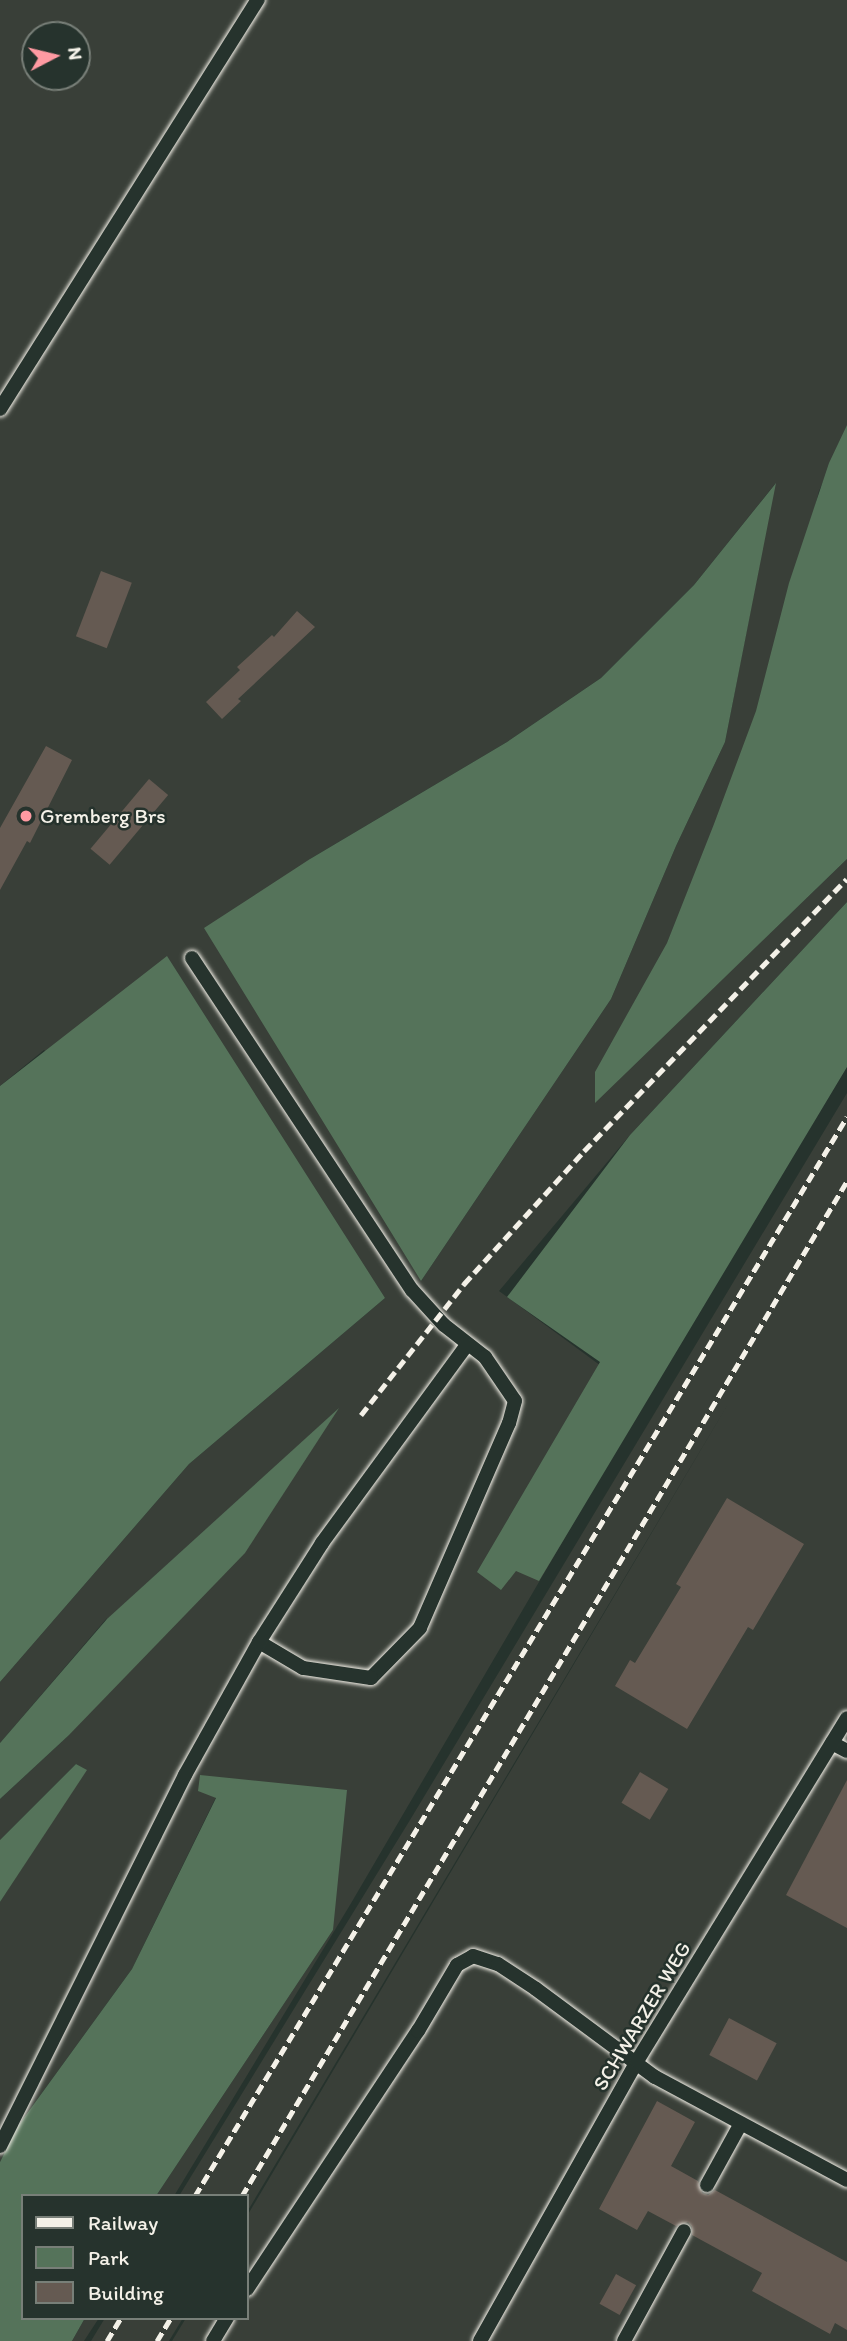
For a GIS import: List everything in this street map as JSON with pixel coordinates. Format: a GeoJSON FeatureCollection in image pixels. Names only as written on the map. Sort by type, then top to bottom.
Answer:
{"type":"FeatureCollection","features":[{"type":"Feature","properties":{"kind":"lane"},"geometry":{"type":"LineString","coordinates":[[0,409],[258,0]]}},
{"type":"Feature","properties":{"kind":"lane"},"geometry":{"type":"LineString","coordinates":[[192,958],[412,1290],[428,1310],[467,1345],[485,1357],[514,1401],[509,1423],[420,1628],[371,1678],[303,1668],[259,1642]]}},
{"type":"Feature","properties":{"kind":"lane"},"geometry":{"type":"LineString","coordinates":[[0,2146],[185,1775],[259,1642],[323,1543],[467,1345]]}},
{"type":"Feature","properties":{"kind":"lane","name":"SCHWARZER WEG"},"geometry":{"type":"LineString","coordinates":[[480,2341],[637,2061],[847,1718]]}},
{"type":"Feature","properties":{"kind":"lane"},"geometry":{"type":"LineString","coordinates":[[832,1742],[847,1751]]}},
{"type":"Feature","properties":{"kind":"lane"},"geometry":{"type":"LineString","coordinates":[[248,2287],[418,2031],[457,1965],[473,1956],[498,1964],[637,2061],[655,2077],[740,2125],[847,2180]]}},
{"type":"Feature","properties":{"kind":"lane"},"geometry":{"type":"LineString","coordinates":[[707,2185],[740,2125]]}},
{"type":"Feature","properties":{"kind":"lane"},"geometry":{"type":"LineString","coordinates":[[624,2341],[684,2231]]}},
{"type":"Feature","properties":{"kind":"lane"},"geometry":{"type":"LineString","coordinates":[[213,2341],[226,2320]]}},
{"type":"Feature","properties":{"kind":"shaded area"},"geometry":{"type":"Polygon","coordinates":[[[0,0],[847,0],[847,426],[819,491],[735,819],[595,1102],[847,859],[847,902],[630,1135],[499,1291],[646,1399],[350,1905],[175,2194],[157,2194],[333,1930],[216,1797],[132,1969],[18,2126],[0,2162],[0,1902],[86,1770],[76,1764],[0,1840],[0,1799],[68,1736],[107,1618],[0,1743],[0,1682],[189,1464],[385,1298],[44,1050],[0,1086],[0,0]],[[775,484],[694,585],[601,678],[507,742],[310,859],[421,1281],[611,999],[676,846],[725,742],[775,484]]]}},
{"type":"Feature","properties":{"kind":"shaded area"},"geometry":{"type":"Polygon","coordinates":[[[847,1093],[847,2341],[172,2341],[185,2320],[248,2320],[248,2214],[731,1399],[248,2210],[248,2194],[180,2194],[410,1820],[847,1093]]]}},
{"type":"Feature","properties":{"kind":"shaded area"},"geometry":{"type":"Polygon","coordinates":[[[84,2320],[98,2320],[84,2341],[72,2341],[84,2320]]]}},
{"type":"Feature","properties":{"kind":"shaded area"},"geometry":{"type":"Polygon","coordinates":[[[104,2320],[182,2320],[169,2341],[91,2341],[104,2320]]]}},
{"type":"Feature","properties":{"kind":"green space"},"geometry":{"type":"Polygon","coordinates":[[[847,425],[847,859],[595,1103],[595,1072],[667,943],[756,711],[789,583],[829,463],[847,425]]]}},
{"type":"Feature","properties":{"kind":"green space"},"geometry":{"type":"Polygon","coordinates":[[[776,483],[725,742],[676,846],[611,999],[421,1281],[204,928],[310,859],[507,742],[601,678],[694,585],[776,483]]]}},
{"type":"Feature","properties":{"kind":"green space"},"geometry":{"type":"Polygon","coordinates":[[[847,902],[847,1067],[539,1581],[516,1571],[501,1590],[477,1572],[600,1362],[507,1297],[630,1135],[847,902]]]}},
{"type":"Feature","properties":{"kind":"green space"},"geometry":{"type":"Polygon","coordinates":[[[167,956],[385,1298],[189,1464],[0,1682],[0,1086],[167,956]]]}},
{"type":"Feature","properties":{"kind":"green space"},"geometry":{"type":"Polygon","coordinates":[[[339,1408],[245,1553],[68,1736],[0,1799],[0,1743],[107,1619],[339,1408]]]}},
{"type":"Feature","properties":{"kind":"green space"},"geometry":{"type":"Polygon","coordinates":[[[76,1764],[87,1770],[0,1902],[0,1840],[76,1764]]]}},
{"type":"Feature","properties":{"kind":"green space"},"geometry":{"type":"Polygon","coordinates":[[[200,1775],[347,1790],[333,1930],[157,2194],[21,2194],[21,2320],[84,2320],[72,2341],[0,2341],[0,2162],[18,2126],[132,1969],[216,1798],[198,1791],[200,1775]]]}},
{"type":"Feature","properties":{"kind":"building"},"geometry":{"type":"Polygon","coordinates":[[[101,571],[132,583],[107,648],[76,636],[101,571]]]}},
{"type":"Feature","properties":{"kind":"building"},"geometry":{"type":"Polygon","coordinates":[[[297,611],[315,627],[238,699],[241,701],[222,719],[206,702],[240,670],[237,667],[272,635],[274,637],[297,611]]]}},
{"type":"Feature","properties":{"kind":"building"},"geometry":{"type":"Polygon","coordinates":[[[46,746],[72,760],[30,843],[27,841],[0,890],[0,828],[46,746]]]}},
{"type":"Feature","properties":{"kind":"building"},"geometry":{"type":"Polygon","coordinates":[[[149,779],[168,795],[110,865],[91,849],[149,779]]]}},
{"type":"Feature","properties":{"kind":"building"},"geometry":{"type":"Polygon","coordinates":[[[727,1498],[804,1544],[753,1630],[748,1627],[687,1729],[615,1686],[630,1660],[635,1663],[681,1587],[676,1584],[727,1498]]]}},
{"type":"Feature","properties":{"kind":"building"},"geometry":{"type":"Polygon","coordinates":[[[640,1772],[668,1789],[650,1820],[621,1803],[640,1772]]]}},
{"type":"Feature","properties":{"kind":"building"},"geometry":{"type":"Polygon","coordinates":[[[847,1780],[847,1928],[786,1895],[847,1780]]]}},
{"type":"Feature","properties":{"kind":"building"},"geometry":{"type":"Polygon","coordinates":[[[729,2018],[777,2043],[757,2080],[709,2055],[729,2018]]]}},
{"type":"Feature","properties":{"kind":"building"},"geometry":{"type":"Polygon","coordinates":[[[657,2101],[695,2122],[671,2166],[698,2181],[702,2193],[708,2195],[715,2190],[847,2262],[847,2330],[835,2323],[830,2334],[752,2291],[762,2273],[692,2235],[692,2227],[688,2222],[676,2226],[648,2211],[637,2230],[599,2209],[657,2101]]]}},
{"type":"Feature","properties":{"kind":"building"},"geometry":{"type":"Polygon","coordinates":[[[616,2274],[636,2285],[620,2315],[600,2304],[616,2274]]]}},
{"type":"Feature","properties":{"kind":"railway"},"geometry":{"type":"LineString","coordinates":[[361,1415],[464,1284],[584,1151],[847,879]]}},
{"type":"Feature","properties":{"kind":"railway"},"geometry":{"type":"LineString","coordinates":[[196,2194],[847,1117]]}},
{"type":"Feature","properties":{"kind":"railway"},"geometry":{"type":"LineString","coordinates":[[243,2194],[847,1181]]}},
{"type":"Feature","properties":{"kind":"railway"},"geometry":{"type":"LineString","coordinates":[[107,2341],[120,2320]]}},
{"type":"Feature","properties":{"kind":"railway"},"geometry":{"type":"LineString","coordinates":[[157,2341],[170,2320]]}},
{"type":"Feature","properties":{"kind":"place","name":"Gremberg Brs"},"geometry":{"type":"Point","coordinates":[26,816]}}]}
